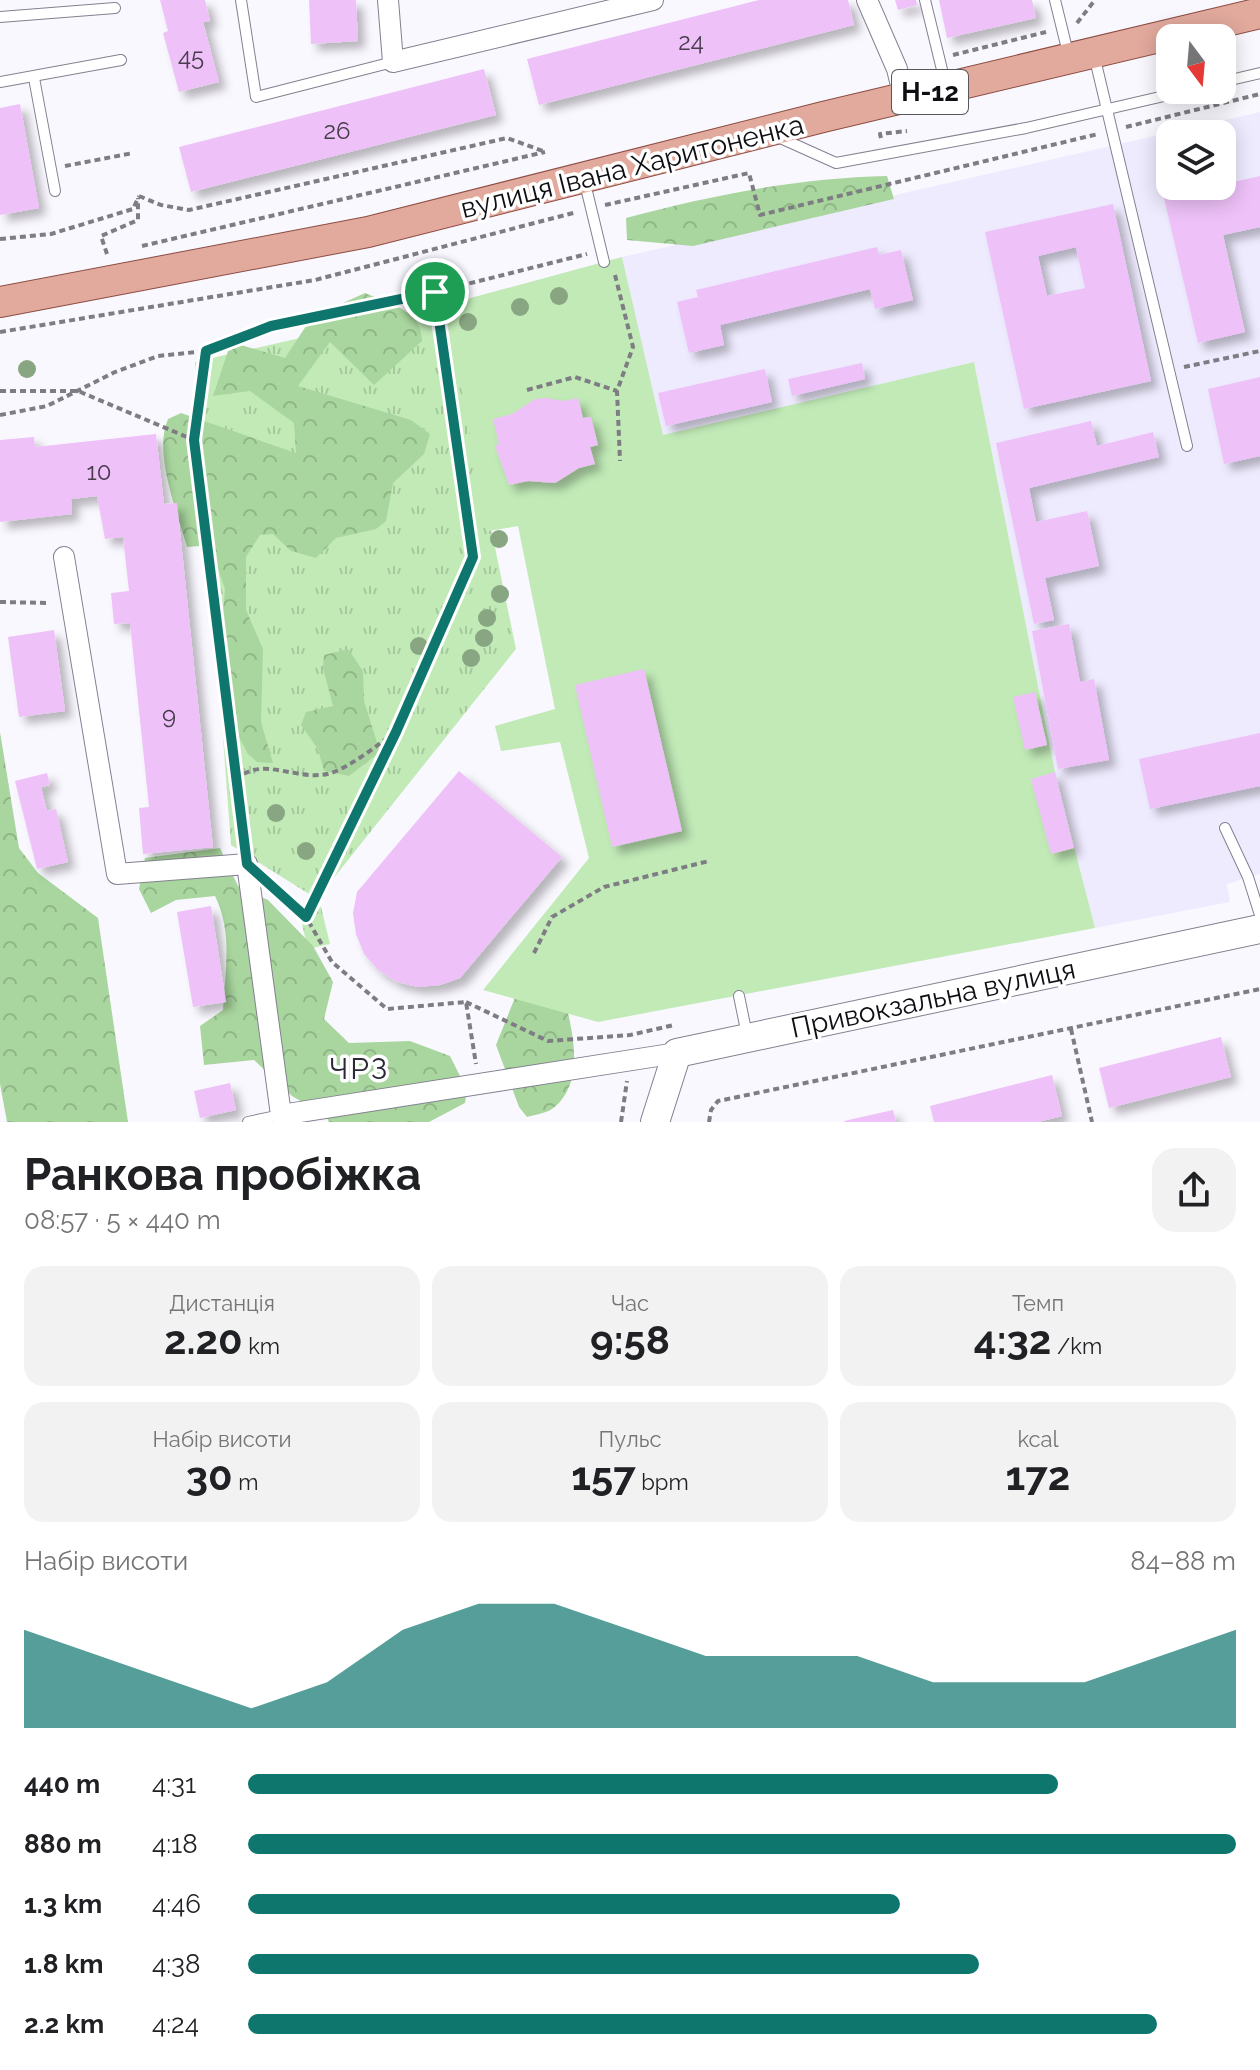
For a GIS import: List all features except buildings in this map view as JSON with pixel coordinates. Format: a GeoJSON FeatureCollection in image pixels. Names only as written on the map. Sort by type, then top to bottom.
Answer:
{"type":"FeatureCollection","features":[{"type":"Feature","properties":{"kind":"main road","name":"вулиця Івана Харитоненка"},"geometry":{"type":"LineString","coordinates":[[0,302],[368,232],[1260,13]]}},
{"type":"Feature","properties":{"kind":"main road","name":"Привокзальна вулиця"},"geometry":{"type":"LineString","coordinates":[[677,1053],[1260,929]]}},
{"type":"Feature","properties":{"kind":"main road"},"geometry":{"type":"LineString","coordinates":[[655,1122],[677,1053]]}},
{"type":"Feature","properties":{"kind":"street"},"geometry":{"type":"LineString","coordinates":[[388,0],[393,62],[653,0]]}},
{"type":"Feature","properties":{"kind":"street"},"geometry":{"type":"LineString","coordinates":[[867,0],[897,69],[904,98]]}},
{"type":"Feature","properties":{"kind":"street"},"geometry":{"type":"LineString","coordinates":[[64,557],[117,874],[247,864],[281,1115],[677,1053]]}},
{"type":"Feature","properties":{"kind":"lane"},"geometry":{"type":"LineString","coordinates":[[241,0],[256,97],[393,62]]}},
{"type":"Feature","properties":{"kind":"lane"},"geometry":{"type":"LineString","coordinates":[[925,0],[946,88]]}},
{"type":"Feature","properties":{"kind":"lane"},"geometry":{"type":"LineString","coordinates":[[1055,0],[1063,28],[1082,56],[1108,110],[1187,446]]}},
{"type":"Feature","properties":{"kind":"lane"},"geometry":{"type":"LineString","coordinates":[[0,17],[69,6],[115,8]]}},
{"type":"Feature","properties":{"kind":"lane"},"geometry":{"type":"LineString","coordinates":[[0,82],[121,60]]}},
{"type":"Feature","properties":{"kind":"lane"},"geometry":{"type":"LineString","coordinates":[[1236,79],[1260,73]]}},
{"type":"Feature","properties":{"kind":"lane"},"geometry":{"type":"LineString","coordinates":[[34,78],[55,191]]}},
{"type":"Feature","properties":{"kind":"lane"},"geometry":{"type":"LineString","coordinates":[[766,132],[836,163],[1156,98]]}},
{"type":"Feature","properties":{"kind":"lane"},"geometry":{"type":"LineString","coordinates":[[584,177],[602,256]]}},
{"type":"Feature","properties":{"kind":"lane"},"geometry":{"type":"LineString","coordinates":[[1225,828],[1248,877],[1260,915]]}},
{"type":"Feature","properties":{"kind":"lane"},"geometry":{"type":"LineString","coordinates":[[739,996],[747,1037]]}},
{"type":"Feature","properties":{"kind":"lane"},"geometry":{"type":"LineString","coordinates":[[248,1122],[281,1115]]}},
{"type":"Feature","properties":{"kind":"path"},"geometry":{"type":"LineString","coordinates":[[940,58],[1076,24],[1095,0]]}},
{"type":"Feature","properties":{"kind":"path"},"geometry":{"type":"LineString","coordinates":[[0,332],[315,280],[592,208],[749,173],[760,215],[1260,94]]}},
{"type":"Feature","properties":{"kind":"path"},"geometry":{"type":"LineString","coordinates":[[880,134],[912,130]]}},
{"type":"Feature","properties":{"kind":"path"},"geometry":{"type":"LineString","coordinates":[[137,247],[545,152],[507,138],[189,210],[161,205],[139,196]]}},
{"type":"Feature","properties":{"kind":"path"},"geometry":{"type":"LineString","coordinates":[[51,169],[133,153]]}},
{"type":"Feature","properties":{"kind":"path"},"geometry":{"type":"LineString","coordinates":[[0,239],[51,234],[133,209],[139,196]]}},
{"type":"Feature","properties":{"kind":"path"},"geometry":{"type":"LineString","coordinates":[[107,254],[101,236],[138,220],[139,196]]}},
{"type":"Feature","properties":{"kind":"path"},"geometry":{"type":"LineString","coordinates":[[92,258],[122,250]]}},
{"type":"Feature","properties":{"kind":"path"},"geometry":{"type":"LineString","coordinates":[[0,415],[47,406],[158,356],[206,351],[271,326],[602,256],[613,268],[633,347],[617,391],[620,461]]}},
{"type":"Feature","properties":{"kind":"path"},"geometry":{"type":"LineString","coordinates":[[306,917],[396,732],[473,557],[435,292]]}},
{"type":"Feature","properties":{"kind":"path"},"geometry":{"type":"LineString","coordinates":[[206,351],[194,440],[247,864],[306,917],[332,962],[387,1009],[466,1002],[548,1041],[630,1035],[689,1022]]}},
{"type":"Feature","properties":{"kind":"path"},"geometry":{"type":"LineString","coordinates":[[1169,370],[1260,351]]}},
{"type":"Feature","properties":{"kind":"path"},"geometry":{"type":"LineString","coordinates":[[527,390],[575,377],[617,391]]}},
{"type":"Feature","properties":{"kind":"path"},"geometry":{"type":"LineString","coordinates":[[0,391],[78,391],[194,440]]}},
{"type":"Feature","properties":{"kind":"path"},"geometry":{"type":"LineString","coordinates":[[0,602],[72,604]]}},
{"type":"Feature","properties":{"kind":"path"},"geometry":{"type":"LineString","coordinates":[[236,780],[245,771],[257,767],[307,775],[330,773],[396,732]]}},
{"type":"Feature","properties":{"kind":"path"},"geometry":{"type":"LineString","coordinates":[[534,953],[552,917],[604,887],[709,861]]}},
{"type":"Feature","properties":{"kind":"path"},"geometry":{"type":"LineString","coordinates":[[709,1122],[711,1110],[718,1101],[1260,989]]}},
{"type":"Feature","properties":{"kind":"path"},"geometry":{"type":"LineString","coordinates":[[466,1002],[479,1082]]}},
{"type":"Feature","properties":{"kind":"path"},"geometry":{"type":"LineString","coordinates":[[1071,1029],[1092,1122]]}},
{"type":"Feature","properties":{"kind":"shaded area"},"geometry":{"type":"Polygon","coordinates":[[[1260,112],[1260,874],[1227,884],[1230,902],[1095,928],[1055,772],[974,362],[662,436],[622,257],[1156,136],[1156,200],[1236,200],[1236,120],[1225,120],[1260,112]]]}},
{"type":"Feature","properties":{"kind":"green space"},"geometry":{"type":"Polygon","coordinates":[[[887,176],[894,199],[693,246],[627,240],[626,218],[658,210],[788,184],[887,176]]]}},
{"type":"Feature","properties":{"kind":"green space"},"geometry":{"type":"Polygon","coordinates":[[[622,257],[663,435],[974,362],[1055,772],[1095,928],[598,1022],[483,990],[589,858],[560,742],[501,751],[495,726],[555,709],[518,526],[489,531],[445,305],[622,257]]]}},
{"type":"Feature","properties":{"kind":"green space"},"geometry":{"type":"Polygon","coordinates":[[[365,293],[411,315],[421,330],[422,341],[374,385],[330,342],[298,386],[411,420],[430,434],[424,454],[393,483],[386,521],[376,529],[336,538],[316,558],[291,551],[273,534],[260,535],[246,557],[246,610],[263,649],[261,722],[273,763],[257,762],[248,754],[229,719],[217,677],[225,589],[217,566],[200,546],[187,547],[168,483],[164,433],[168,419],[181,413],[296,453],[294,423],[250,391],[213,396],[231,342],[285,358],[312,317],[365,293]]]}},
{"type":"Feature","properties":{"kind":"green space"},"geometry":{"type":"Polygon","coordinates":[[[445,305],[516,649],[317,899],[231,845],[195,362],[445,305]]]}},
{"type":"Feature","properties":{"kind":"green space"},"geometry":{"type":"Polygon","coordinates":[[[348,649],[363,671],[364,701],[380,752],[349,776],[324,771],[318,749],[301,725],[306,712],[333,706],[323,668],[324,655],[348,649]]]}},
{"type":"Feature","properties":{"kind":"green space"},"geometry":{"type":"Polygon","coordinates":[[[0,732],[19,848],[38,873],[98,918],[128,1122],[7,1122],[0,1084],[0,732]]]}},
{"type":"Feature","properties":{"kind":"green space"},"geometry":{"type":"Polygon","coordinates":[[[220,848],[238,886],[268,900],[313,946],[333,982],[324,1019],[349,1043],[410,1041],[450,1056],[467,1090],[465,1103],[429,1122],[329,1122],[326,1116],[292,1096],[254,1060],[204,1065],[200,1026],[223,1010],[226,938],[221,910],[215,896],[176,900],[151,913],[139,889],[145,858],[220,848]]]}},
{"type":"Feature","properties":{"kind":"green space"},"geometry":{"type":"Polygon","coordinates":[[[321,907],[330,944],[308,949],[299,912],[321,907]]]}},
{"type":"Feature","properties":{"kind":"green space"},"geometry":{"type":"Polygon","coordinates":[[[516,995],[568,1013],[573,1038],[572,1077],[562,1100],[549,1110],[527,1117],[519,1107],[496,1045],[516,995]]]}},
{"type":"Feature","properties":{"kind":"district","name":"ЧРЗ"},"geometry":{"type":"Point","coordinates":[359,1069]}},
{"type":"Feature","properties":{"kind":"route"},"geometry":{"type":"LineString","coordinates":[[435,292],[473,557],[396,732],[306,917],[247,864],[194,440],[206,351],[271,326],[435,292]]}}]}
